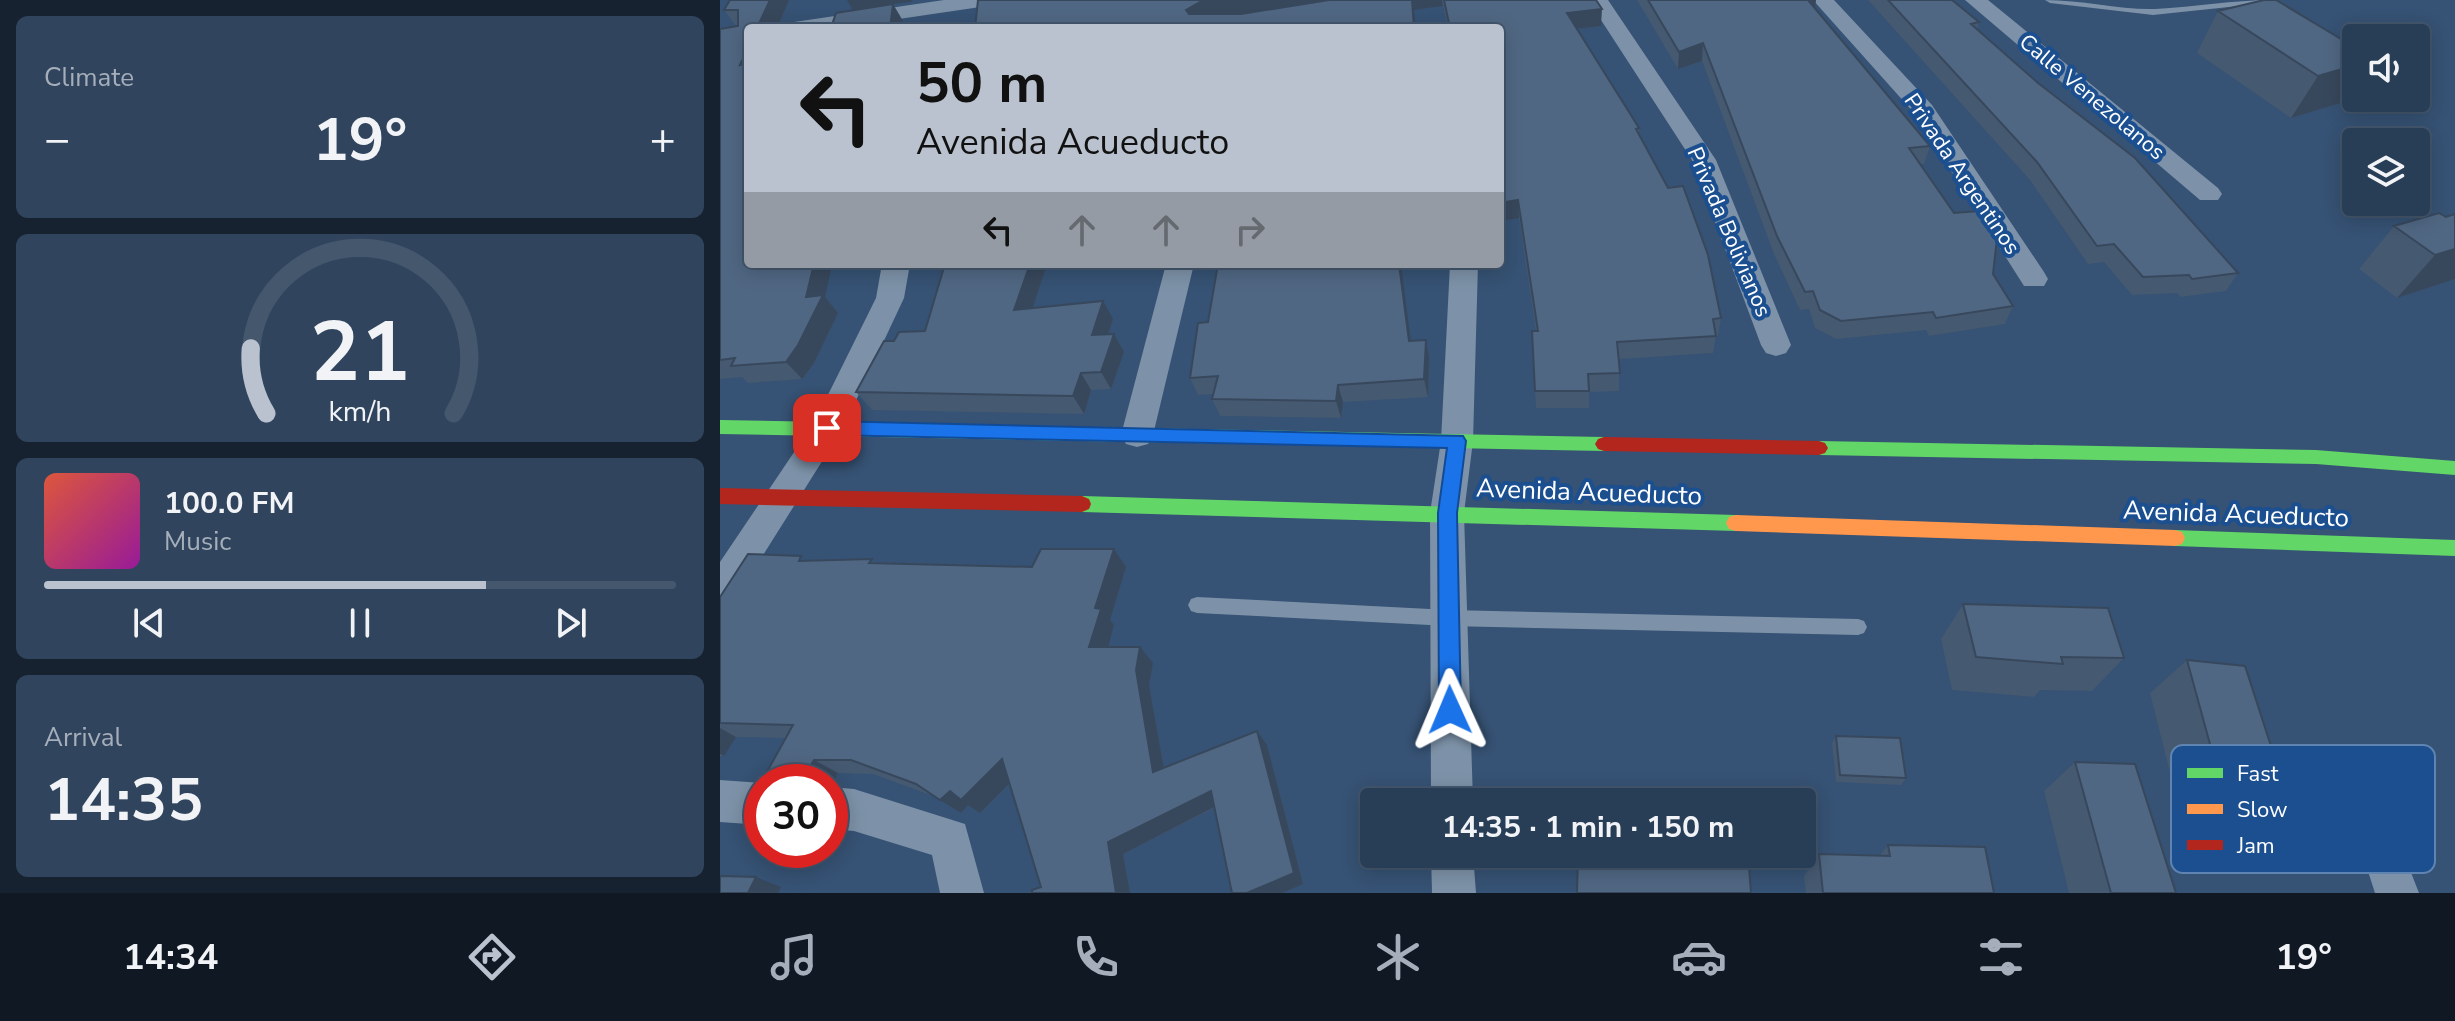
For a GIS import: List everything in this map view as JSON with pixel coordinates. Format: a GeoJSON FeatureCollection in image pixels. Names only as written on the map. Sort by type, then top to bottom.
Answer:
{"type":"FeatureCollection","features":[{"type":"Feature","properties":{"kind":"main road","name":"Avenida Acueducto"},"geometry":{"type":"LineString","coordinates":[[720,427],[2316,457],[2455,468]]}},
{"type":"Feature","properties":{"kind":"main road","name":"Avenida Acueducto"},"geometry":{"type":"LineString","coordinates":[[720,496],[1447,513],[2455,548]]}},
{"type":"Feature","properties":{"kind":"street"},"geometry":{"type":"LineString","coordinates":[[822,24],[987,0]]}},
{"type":"Feature","properties":{"kind":"street","name":"Privada Bolivianos"},"geometry":{"type":"LineString","coordinates":[[1598,0],[1704,160],[1776,345]]}},
{"type":"Feature","properties":{"kind":"street","name":"Privada Argentinos"},"geometry":{"type":"LineString","coordinates":[[1823,0],[1924,110],[2034,279]]}},
{"type":"Feature","properties":{"kind":"street","name":"Calle Venezolanos"},"geometry":{"type":"LineString","coordinates":[[1975,0],[2209,194]]}},
{"type":"Feature","properties":{"kind":"street"},"geometry":{"type":"LineString","coordinates":[[720,592],[827,428],[890,298],[895,268]]}},
{"type":"Feature","properties":{"kind":"street"},"geometry":{"type":"LineString","coordinates":[[1137,435],[1179,268]]}},
{"type":"Feature","properties":{"kind":"street"},"geometry":{"type":"LineString","coordinates":[[1452,788],[1447,513],[1457,441],[1464,268]]}},
{"type":"Feature","properties":{"kind":"street"},"geometry":{"type":"LineString","coordinates":[[720,801],[744,803]]}},
{"type":"Feature","properties":{"kind":"street"},"geometry":{"type":"LineString","coordinates":[[848,810],[950,839],[962,893]]}},
{"type":"Feature","properties":{"kind":"street"},"geometry":{"type":"LineString","coordinates":[[1453,868],[1454,893]]}},
{"type":"Feature","properties":{"kind":"lane"},"geometry":{"type":"LineString","coordinates":[[2050,0],[2153,12],[2267,0]]}},
{"type":"Feature","properties":{"kind":"lane"},"geometry":{"type":"LineString","coordinates":[[1197,605],[1449,618],[1858,627]]}},
{"type":"Feature","properties":{"kind":"building"},"geometry":{"type":"Polygon","coordinates":[[[730,0],[770,0],[759,24],[744,24],[744,56],[740,65],[744,64],[744,268],[813,268],[806,297],[823,295],[786,362],[731,366],[735,358],[720,360],[720,29],[738,26],[738,10],[724,10],[730,0]]]}},
{"type":"Feature","properties":{"kind":"building"},"geometry":{"type":"Polygon","coordinates":[[[978,0],[1211,0],[1186,10],[1189,14],[1241,14],[1329,0],[1412,0],[1414,24],[975,24],[978,0]]]}},
{"type":"Feature","properties":{"kind":"building"},"geometry":{"type":"Polygon","coordinates":[[[1444,0],[1596,0],[1602,9],[1567,13],[1639,128],[1636,129],[1668,188],[1683,186],[1708,255],[1721,318],[1713,319],[1716,336],[1617,342],[1620,373],[1588,374],[1589,391],[1535,391],[1532,331],[1538,331],[1518,200],[1504,202],[1504,24],[1449,24],[1444,0]]]}},
{"type":"Feature","properties":{"kind":"building"},"geometry":{"type":"Polygon","coordinates":[[[1648,0],[1808,0],[1930,146],[1909,148],[1954,213],[1980,211],[1997,238],[1993,274],[2013,306],[1936,318],[1933,312],[1841,321],[1820,310],[1813,291],[1805,292],[1777,236],[1703,43],[1679,52],[1648,0]]]}},
{"type":"Feature","properties":{"kind":"building"},"geometry":{"type":"Polygon","coordinates":[[[1888,0],[1952,0],[1979,22],[1971,24],[2038,83],[2135,158],[2238,273],[2192,279],[2189,275],[2143,277],[2114,244],[2097,246],[2037,162],[1888,0]]]}},
{"type":"Feature","properties":{"kind":"building"},"geometry":{"type":"Polygon","coordinates":[[[2276,0],[2342,40],[2342,69],[2318,76],[2218,11],[2276,0]]]}},
{"type":"Feature","properties":{"kind":"building"},"geometry":{"type":"Polygon","coordinates":[[[893,4],[890,24],[832,24],[836,13],[893,4]]]}},
{"type":"Feature","properties":{"kind":"building"},"geometry":{"type":"Polygon","coordinates":[[[2439,213],[2446,217],[2455,214],[2455,249],[2435,255],[2394,226],[2439,213]]]}},
{"type":"Feature","properties":{"kind":"building"},"geometry":{"type":"Polygon","coordinates":[[[944,268],[1029,268],[1014,310],[1103,301],[1092,335],[1114,334],[1101,372],[1081,373],[1073,396],[856,392],[884,341],[894,341],[899,332],[925,331],[944,268]]]}},
{"type":"Feature","properties":{"kind":"building"},"geometry":{"type":"Polygon","coordinates":[[[1217,268],[1400,268],[1409,341],[1426,340],[1424,379],[1338,385],[1336,401],[1212,399],[1218,376],[1190,378],[1198,323],[1208,322],[1217,268]]]}},
{"type":"Feature","properties":{"kind":"building"},"geometry":{"type":"Polygon","coordinates":[[[1041,549],[1114,549],[1095,608],[1101,609],[1089,647],[1140,647],[1136,670],[1153,772],[1257,731],[1294,873],[1247,893],[1232,893],[1211,791],[1108,842],[1116,893],[1032,893],[1032,890],[1041,887],[1002,759],[961,800],[950,791],[940,800],[916,784],[851,760],[771,764],[793,725],[720,723],[720,597],[748,554],[801,556],[799,561],[872,559],[869,563],[1032,567],[1041,549]]]}},
{"type":"Feature","properties":{"kind":"building"},"geometry":{"type":"Polygon","coordinates":[[[1963,604],[2108,608],[2124,658],[2061,657],[2063,664],[1976,657],[1963,604]]]}},
{"type":"Feature","properties":{"kind":"building"},"geometry":{"type":"Polygon","coordinates":[[[2187,660],[2245,666],[2271,745],[2210,745],[2187,660]]]}},
{"type":"Feature","properties":{"kind":"building"},"geometry":{"type":"Polygon","coordinates":[[[1836,736],[1900,738],[1906,778],[1840,775],[1836,736]]]}},
{"type":"Feature","properties":{"kind":"building"},"geometry":{"type":"Polygon","coordinates":[[[2075,762],[2135,764],[2176,893],[2111,893],[2075,762]]]}},
{"type":"Feature","properties":{"kind":"building"},"geometry":{"type":"Polygon","coordinates":[[[1888,845],[1985,847],[1994,893],[1823,893],[1819,854],[1890,856],[1888,845]]]}},
{"type":"Feature","properties":{"kind":"building"},"geometry":{"type":"Polygon","coordinates":[[[1578,868],[1749,868],[1751,893],[1577,893],[1578,868]]]}},
{"type":"Feature","properties":{"kind":"building"},"geometry":{"type":"Polygon","coordinates":[[[720,876],[756,877],[748,893],[720,893],[720,876]]]}},
{"type":"Feature","properties":{"kind":"traffic: fast"},"geometry":{"type":"LineString","coordinates":[[720,427],[1604,444]]}},
{"type":"Feature","properties":{"kind":"traffic: fast"},"geometry":{"type":"LineString","coordinates":[[1819,448],[2316,457],[2455,468]]}},
{"type":"Feature","properties":{"kind":"traffic: fast"},"geometry":{"type":"LineString","coordinates":[[1082,504],[1736,523]]}},
{"type":"Feature","properties":{"kind":"traffic: fast"},"geometry":{"type":"LineString","coordinates":[[2175,538],[2455,548]]}},
{"type":"Feature","properties":{"kind":"traffic: slow"},"geometry":{"type":"LineString","coordinates":[[1736,523],[2175,538]]}},
{"type":"Feature","properties":{"kind":"traffic: jam"},"geometry":{"type":"LineString","coordinates":[[1604,444],[1819,448]]}},
{"type":"Feature","properties":{"kind":"traffic: jam"},"geometry":{"type":"LineString","coordinates":[[720,496],[1082,504]]}},
{"type":"Feature","properties":{"kind":"route"},"geometry":{"type":"LineString","coordinates":[[827,428],[1457,441],[1447,513],[1450,710]]}}]}
